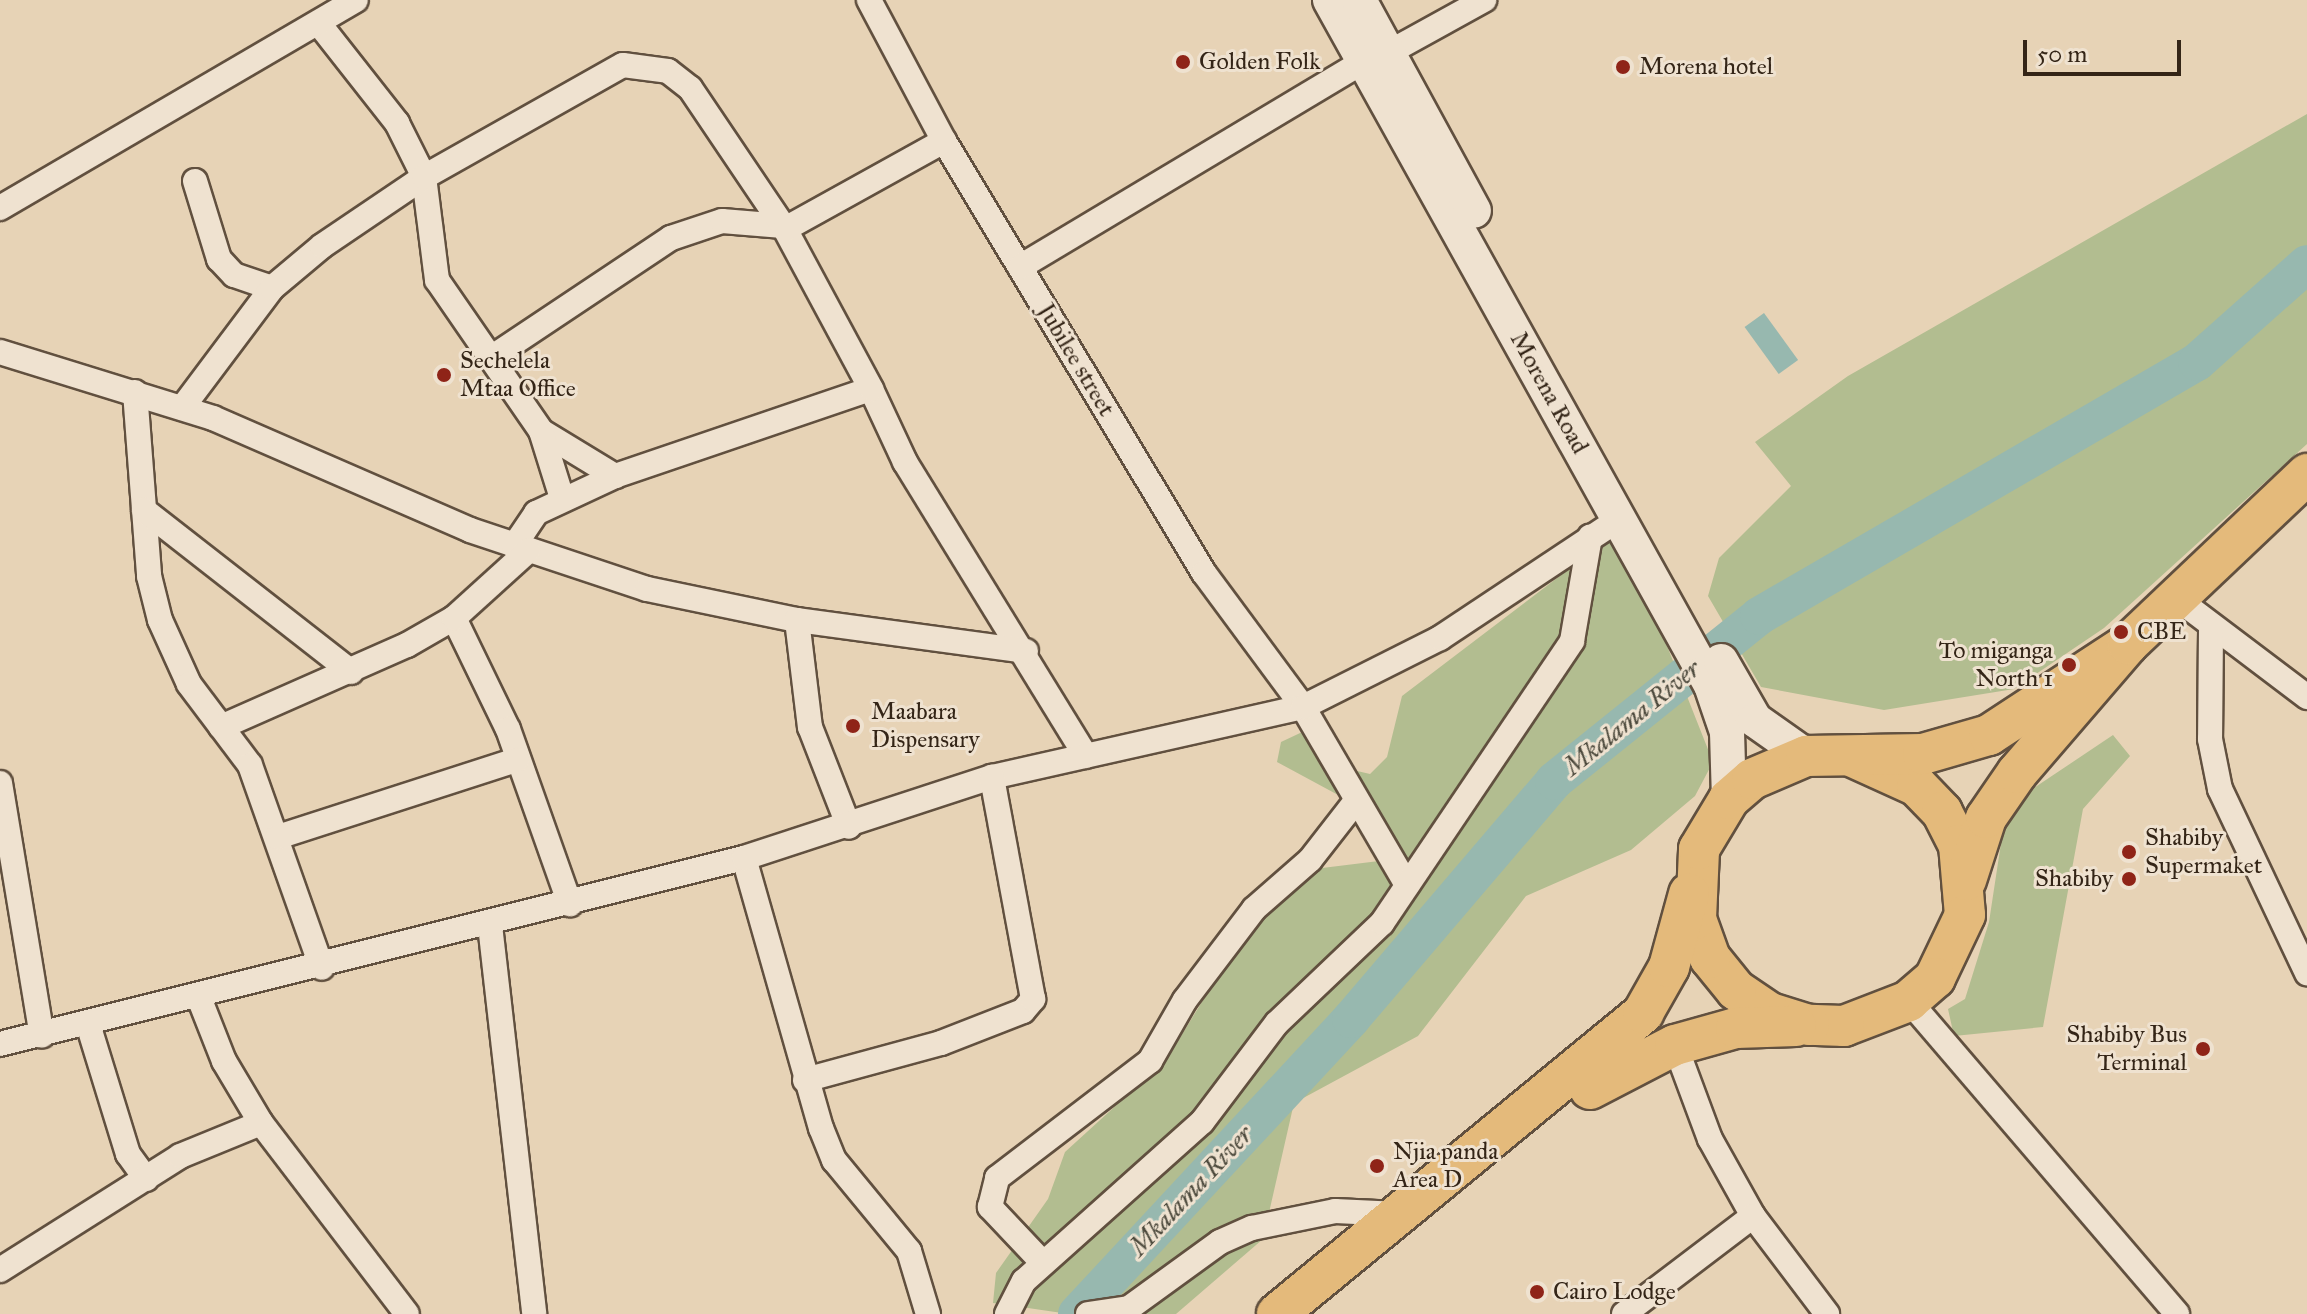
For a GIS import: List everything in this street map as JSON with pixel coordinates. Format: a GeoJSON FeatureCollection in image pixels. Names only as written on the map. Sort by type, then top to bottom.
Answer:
{"type":"FeatureCollection","features":[{"type":"Feature","properties":{"kind":"highway"},"geometry":{"type":"LineString","coordinates":[[1410,1209],[1632,1061],[1736,1028],[1844,1026],[1909,1001],[1954,948],[1966,880],[1986,818],[2017,773],[2128,644],[2307,474]]}},
{"type":"Feature","properties":{"kind":"highway"},"geometry":{"type":"LineString","coordinates":[[1277,1314],[1410,1209],[1643,1013],[1669,967],[1705,836],[1729,799],[1752,779],[1806,756],[1923,754],[1989,735],[2128,644]]}},
{"type":"Feature","properties":{"kind":"highway"},"geometry":{"type":"LineString","coordinates":[[1851,756],[1886,766],[1934,803],[1959,845],[1966,880]]}},
{"type":"Feature","properties":{"kind":"highway"},"geometry":{"type":"LineString","coordinates":[[1693,878],[1696,919],[1719,969],[1770,1013],[1809,1025]]}},
{"type":"Feature","properties":{"kind":"main road","name":"Morena Road"},"geometry":{"type":"LineString","coordinates":[[1330,0],[1376,57],[1720,681],[1755,720],[1806,756]]}},
{"type":"Feature","properties":{"kind":"main road","name":"Morena Road"},"geometry":{"type":"LineString","coordinates":[[1359,0],[1376,57],[1619,519],[1683,613]]}},
{"type":"Feature","properties":{"kind":"main road","name":"Morena Road"},"geometry":{"type":"LineString","coordinates":[[1720,681],[1727,732],[1729,799]]}},
{"type":"Feature","properties":{"kind":"street"},"geometry":{"type":"LineString","coordinates":[[0,208],[320,25],[356,0]]}},
{"type":"Feature","properties":{"kind":"street","name":"Jubilee street"},"geometry":{"type":"LineString","coordinates":[[869,0],[944,141],[1204,573],[1303,707],[1407,885]]}},
{"type":"Feature","properties":{"kind":"street"},"geometry":{"type":"LineString","coordinates":[[1020,267],[1376,57],[1484,0]]}},
{"type":"Feature","properties":{"kind":"street"},"geometry":{"type":"LineString","coordinates":[[320,25],[397,123],[424,177],[437,280],[494,356],[541,431],[562,498]]}},
{"type":"Feature","properties":{"kind":"street"},"geometry":{"type":"LineString","coordinates":[[182,408],[272,288],[424,177],[571,89],[644,63],[690,88],[784,228],[871,389],[905,462],[1026,651],[1086,756]]}},
{"type":"Feature","properties":{"kind":"street"},"geometry":{"type":"LineString","coordinates":[[494,356],[671,238],[722,221],[784,228],[944,141]]}},
{"type":"Feature","properties":{"kind":"street"},"geometry":{"type":"LineString","coordinates":[[195,181],[219,259],[234,275],[272,288]]}},
{"type":"Feature","properties":{"kind":"street"},"geometry":{"type":"LineString","coordinates":[[0,352],[182,408],[521,548],[647,589],[797,620],[1026,651]]}},
{"type":"Feature","properties":{"kind":"street"},"geometry":{"type":"LineString","coordinates":[[221,727],[351,672],[454,618],[521,548],[536,513],[562,498],[615,476],[871,389]]}},
{"type":"Feature","properties":{"kind":"street"},"geometry":{"type":"LineString","coordinates":[[135,392],[144,510],[160,620],[189,684],[250,765],[322,968]]}},
{"type":"Feature","properties":{"kind":"street"},"geometry":{"type":"LineString","coordinates":[[541,431],[615,476]]}},
{"type":"Feature","properties":{"kind":"street"},"geometry":{"type":"LineString","coordinates":[[144,510],[351,672]]}},
{"type":"Feature","properties":{"kind":"street"},"geometry":{"type":"LineString","coordinates":[[0,1044],[322,968],[744,858],[849,827],[992,777],[1303,707],[1440,638],[1619,519]]}},
{"type":"Feature","properties":{"kind":"street"},"geometry":{"type":"LineString","coordinates":[[1007,1314],[1042,1262],[1202,1122],[1277,1023],[1382,923],[1572,641],[1590,537]]}},
{"type":"Feature","properties":{"kind":"street"},"geometry":{"type":"LineString","coordinates":[[2175,597],[2211,630],[2307,697]]}},
{"type":"Feature","properties":{"kind":"street"},"geometry":{"type":"LineString","coordinates":[[454,618],[517,760],[570,904]]}},
{"type":"Feature","properties":{"kind":"street"},"geometry":{"type":"LineString","coordinates":[[797,620],[810,727],[849,827]]}},
{"type":"Feature","properties":{"kind":"street"},"geometry":{"type":"LineString","coordinates":[[2211,630],[2210,739],[2220,789],[2307,973]]}},
{"type":"Feature","properties":{"kind":"street"},"geometry":{"type":"LineString","coordinates":[[278,837],[517,760]]}},
{"type":"Feature","properties":{"kind":"street"},"geometry":{"type":"LineString","coordinates":[[805,1080],[941,1043],[1023,1011],[1033,999],[992,777]]}},
{"type":"Feature","properties":{"kind":"street"},"geometry":{"type":"LineString","coordinates":[[0,783],[42,1036]]}},
{"type":"Feature","properties":{"kind":"street"},"geometry":{"type":"LineString","coordinates":[[1042,1262],[990,1207],[997,1178],[1150,1061],[1185,1000],[1254,909],[1310,860],[1356,801]]}},
{"type":"Feature","properties":{"kind":"street"},"geometry":{"type":"LineString","coordinates":[[744,858],[805,1080],[834,1160],[909,1251],[928,1314]]}},
{"type":"Feature","properties":{"kind":"street"},"geometry":{"type":"LineString","coordinates":[[490,925],[534,1314]]}},
{"type":"Feature","properties":{"kind":"street"},"geometry":{"type":"LineString","coordinates":[[198,995],[224,1061],[261,1123],[407,1314]]}},
{"type":"Feature","properties":{"kind":"street"},"geometry":{"type":"LineString","coordinates":[[1909,1001],[2177,1314]]}},
{"type":"Feature","properties":{"kind":"street"},"geometry":{"type":"LineString","coordinates":[[88,1024],[128,1154],[146,1179]]}},
{"type":"Feature","properties":{"kind":"street"},"geometry":{"type":"LineString","coordinates":[[1675,1045],[1710,1139],[1753,1216],[1827,1314]]}},
{"type":"Feature","properties":{"kind":"street"},"geometry":{"type":"LineString","coordinates":[[0,1270],[180,1156],[261,1123]]}},
{"type":"Feature","properties":{"kind":"street"},"geometry":{"type":"LineString","coordinates":[[1088,1314],[1127,1311],[1220,1242],[1252,1228],[1335,1211],[1410,1209]]}},
{"type":"Feature","properties":{"kind":"street"},"geometry":{"type":"LineString","coordinates":[[1624,1314],[1753,1216]]}},
{"type":"Feature","properties":{"kind":"green space"},"geometry":{"type":"Polygon","coordinates":[[[2307,114],[2307,444],[2104,628],[2014,689],[1884,710],[1761,687],[1708,596],[1719,558],[1791,486],[1755,442],[1848,376],[2307,114]]]}},
{"type":"Feature","properties":{"kind":"green space"},"geometry":{"type":"Polygon","coordinates":[[[1611,537],[1656,618],[1713,762],[1695,796],[1631,850],[1526,896],[1418,1036],[1294,1103],[1263,1239],[1176,1314],[1069,1314],[993,1303],[996,1273],[1048,1199],[1065,1152],[1167,1059],[1222,969],[1306,870],[1379,861],[1340,796],[1277,762],[1281,742],[1315,726],[1336,766],[1370,774],[1387,757],[1402,696],[1611,537]]]}},
{"type":"Feature","properties":{"kind":"green space"},"geometry":{"type":"Polygon","coordinates":[[[2113,735],[2130,756],[2083,809],[2043,1027],[1954,1036],[1948,1009],[1965,999],[1989,922],[2003,830],[2031,790],[2113,735]]]}},
{"type":"Feature","properties":{"kind":"water"},"geometry":{"type":"Polygon","coordinates":[[[1764,313],[1798,360],[1779,374],[1745,327],[1764,313]]]}},
{"type":"Feature","properties":{"kind":"waterway","name":"Mkalama River"},"geometry":{"type":"LineString","coordinates":[[1077,1314],[1351,1019],[1554,781],[1759,616],[2197,362],[2307,264]]}},
{"type":"Feature","properties":{"kind":"place","name":"Golden Folk"},"geometry":{"type":"Point","coordinates":[1183,62]}},
{"type":"Feature","properties":{"kind":"place","name":"Morena hotel"},"geometry":{"type":"Point","coordinates":[1623,67]}},
{"type":"Feature","properties":{"kind":"place","name":"Sechelela Mtaa Office"},"geometry":{"type":"Point","coordinates":[444,375]}},
{"type":"Feature","properties":{"kind":"place","name":"CBE"},"geometry":{"type":"Point","coordinates":[2121,632]}},
{"type":"Feature","properties":{"kind":"place","name":"To miganga North 1"},"geometry":{"type":"Point","coordinates":[2069,665]}},
{"type":"Feature","properties":{"kind":"place","name":"Maabara Dispensary"},"geometry":{"type":"Point","coordinates":[853,726]}},
{"type":"Feature","properties":{"kind":"place","name":"Shabiby Supermaket"},"geometry":{"type":"Point","coordinates":[2129,852]}},
{"type":"Feature","properties":{"kind":"place","name":"Shabiby"},"geometry":{"type":"Point","coordinates":[2129,879]}},
{"type":"Feature","properties":{"kind":"place","name":"Shabiby Bus Terminal"},"geometry":{"type":"Point","coordinates":[2203,1049]}},
{"type":"Feature","properties":{"kind":"place","name":"Njia panda Area D"},"geometry":{"type":"Point","coordinates":[1377,1166]}},
{"type":"Feature","properties":{"kind":"place","name":"Cairo Lodge"},"geometry":{"type":"Point","coordinates":[1537,1292]}}]}
